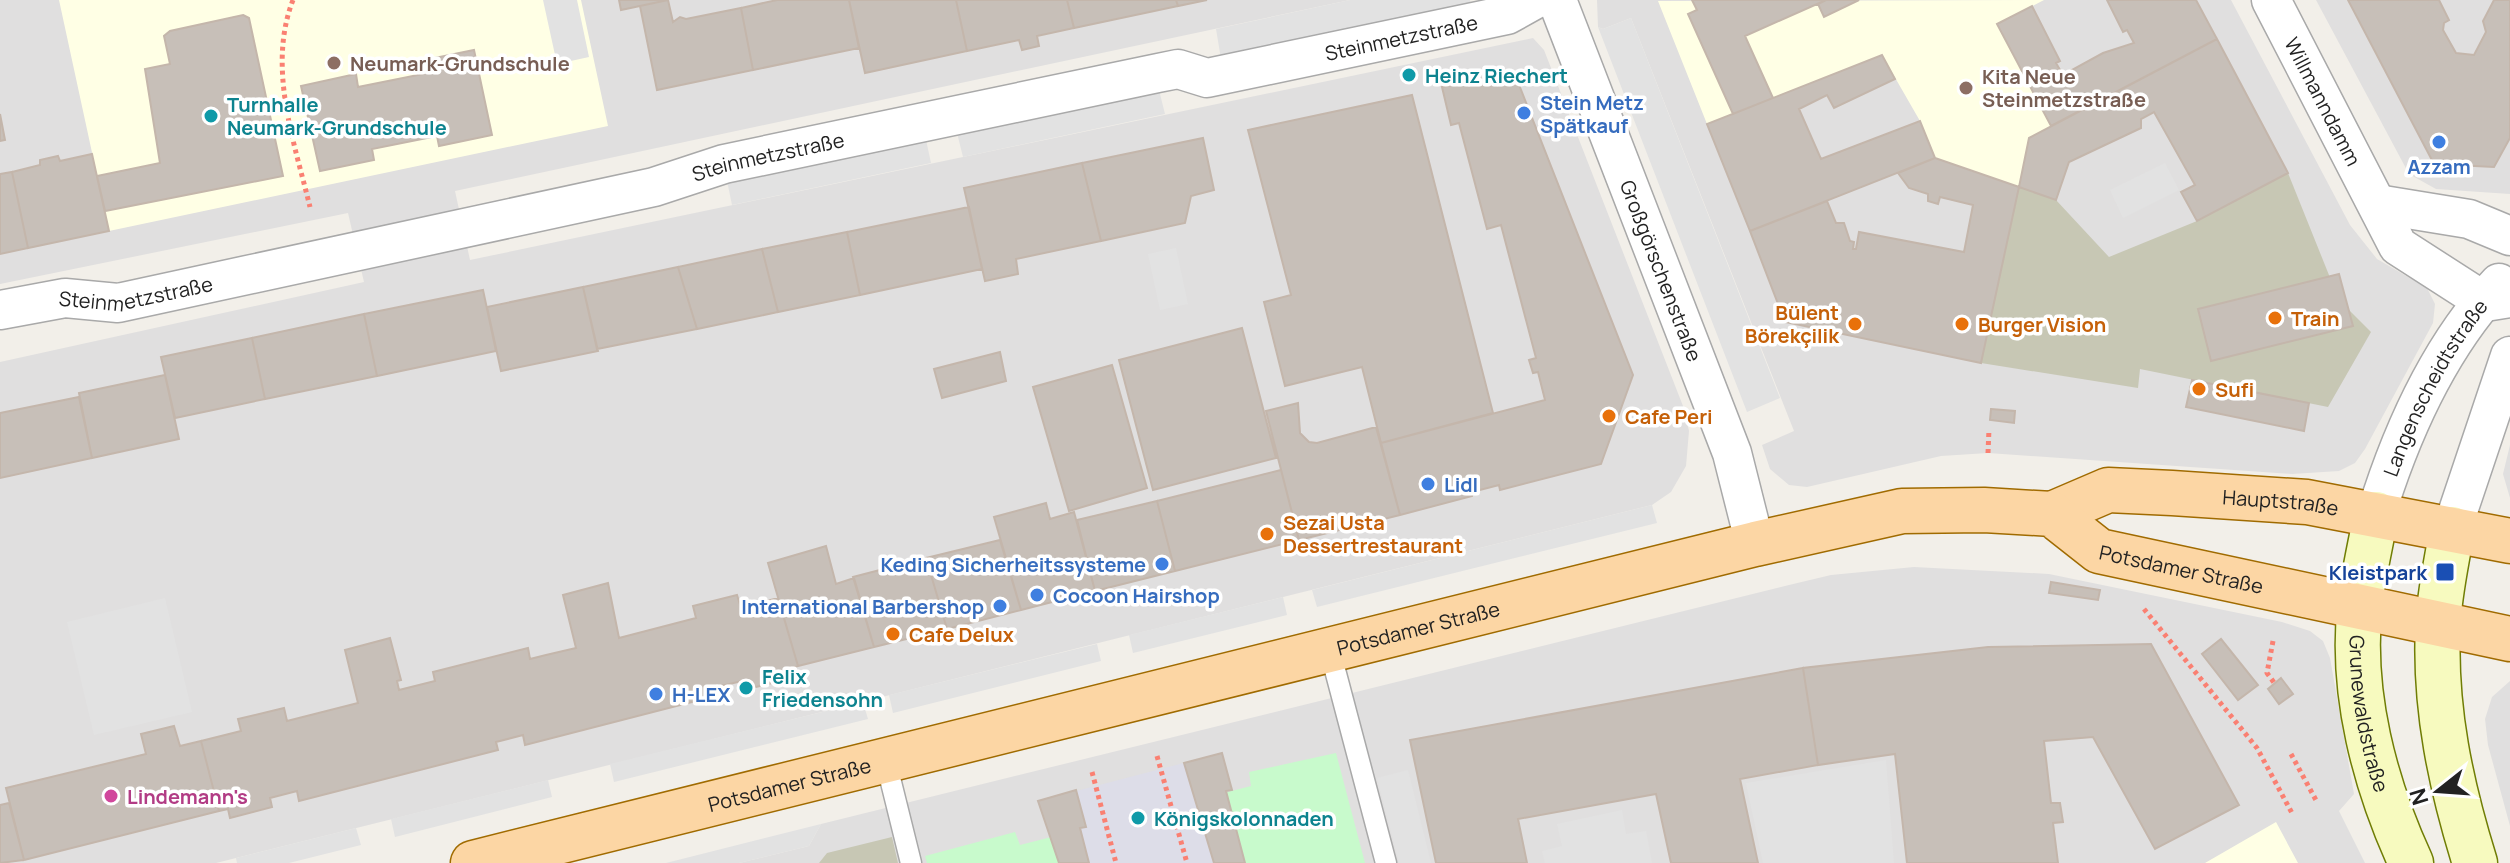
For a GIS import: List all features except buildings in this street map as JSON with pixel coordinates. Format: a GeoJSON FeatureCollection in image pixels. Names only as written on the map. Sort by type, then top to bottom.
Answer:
{"type":"FeatureCollection","features":[{"type":"Feature","properties":{"kind":"main road","name":"Hauptstraße"},"geometry":{"type":"LineString","coordinates":[[2052,514],[2108,490],[2292,501],[2510,541]]}},
{"type":"Feature","properties":{"kind":"main road","name":"Potsdamer Straße"},"geometry":{"type":"LineString","coordinates":[[473,863],[1755,544],[1902,511],[1971,509],[2052,514],[2099,551],[2359,607]]}},
{"type":"Feature","properties":{"kind":"main road","name":"Grunewaldstraße"},"geometry":{"type":"LineString","coordinates":[[2376,514],[2359,607],[2360,680],[2372,754],[2388,812],[2411,863]]}},
{"type":"Feature","properties":{"kind":"main road"},"geometry":{"type":"LineString","coordinates":[[2452,529],[2438,624],[2437,680],[2446,752],[2475,863]]}},
{"type":"Feature","properties":{"kind":"main road"},"geometry":{"type":"LineString","coordinates":[[2359,607],[2510,639]]}},
{"type":"Feature","properties":{"kind":"street","name":"Steinmetzstraße"},"geometry":{"type":"LineString","coordinates":[[0,310],[65,298],[118,303],[654,187],[724,164],[1178,69],[1207,78],[1232,73],[1507,15],[1534,0]]}},
{"type":"Feature","properties":{"kind":"street","name":"Großgörschenstraße"},"geometry":{"type":"LineString","coordinates":[[1557,0],[1732,453],[1755,544]]}},
{"type":"Feature","properties":{"kind":"street","name":"Willmanndamm"},"geometry":{"type":"LineString","coordinates":[[2271,0],[2398,246],[2497,300]]}},
{"type":"Feature","properties":{"kind":"street"},"geometry":{"type":"LineString","coordinates":[[2377,204],[2469,219],[2510,236]]}},
{"type":"Feature","properties":{"kind":"street","name":"Langenscheidtstraße"},"geometry":{"type":"LineString","coordinates":[[2376,514],[2404,433],[2458,337],[2497,300],[2510,273]]}},
{"type":"Feature","properties":{"kind":"street"},"geometry":{"type":"LineString","coordinates":[[2452,529],[2510,356]]}},
{"type":"Feature","properties":{"kind":"lane"},"geometry":{"type":"LineString","coordinates":[[1330,651],[1386,863]]}},
{"type":"Feature","properties":{"kind":"lane"},"geometry":{"type":"LineString","coordinates":[[886,762],[911,863]]}},
{"type":"Feature","properties":{"kind":"path"},"geometry":{"type":"LineString","coordinates":[[293,0],[286,19],[282,90],[310,207]]}},
{"type":"Feature","properties":{"kind":"path"},"geometry":{"type":"LineString","coordinates":[[1988,453],[1989,429]]}},
{"type":"Feature","properties":{"kind":"path"},"geometry":{"type":"LineString","coordinates":[[2144,609],[2257,748],[2293,815]]}},
{"type":"Feature","properties":{"kind":"path"},"geometry":{"type":"LineString","coordinates":[[2273,641],[2267,673],[2275,684]]}},
{"type":"Feature","properties":{"kind":"path"},"geometry":{"type":"LineString","coordinates":[[2291,754],[2317,802]]}},
{"type":"Feature","properties":{"kind":"path"},"geometry":{"type":"LineString","coordinates":[[1157,756],[1187,863]]}},
{"type":"Feature","properties":{"kind":"path"},"geometry":{"type":"LineString","coordinates":[[1092,772],[1116,863]]}},
{"type":"Feature","properties":{"kind":"shaded area"},"geometry":{"type":"Polygon","coordinates":[[[0,0],[1350,0],[455,191],[470,260],[1533,38],[1544,50],[1683,406],[1689,431],[1686,466],[1671,492],[1652,505],[216,863],[0,863],[0,362],[364,282],[348,213],[0,284],[0,0]]]}},
{"type":"Feature","properties":{"kind":"shaded area","name":"Neumark-Grundschule"},"geometry":{"type":"Polygon","coordinates":[[[59,0],[581,0],[608,126],[109,231],[59,0]]]}},
{"type":"Feature","properties":{"kind":"shaded area"},"geometry":{"type":"Polygon","coordinates":[[[543,0],[577,0],[589,57],[557,64],[543,0]]]}},
{"type":"Feature","properties":{"kind":"shaded area"},"geometry":{"type":"Polygon","coordinates":[[[1350,0],[1470,0],[1471,4],[1221,59],[1216,29],[1350,0]]]}},
{"type":"Feature","properties":{"kind":"shaded area"},"geometry":{"type":"Polygon","coordinates":[[[1597,0],[2231,0],[2350,225],[2377,259],[2427,288],[2435,304],[2433,323],[2365,449],[2355,463],[2339,471],[2292,474],[1988,453],[1941,456],[1807,487],[1789,485],[1770,469],[1762,445],[1794,431],[1631,18],[1603,29],[1598,27],[1597,0]]]}},
{"type":"Feature","properties":{"kind":"shaded area","name":"Kita Neue Steinmetzstraße"},"geometry":{"type":"Polygon","coordinates":[[[2044,0],[1997,24],[2051,126],[2029,138],[2019,187],[1935,158],[1920,121],[1882,55],[1707,124],[1658,1],[2044,0]]]}},
{"type":"Feature","properties":{"kind":"shaded area"},"geometry":{"type":"Polygon","coordinates":[[[2316,0],[2510,0],[2510,194],[2436,189],[2409,174],[2316,0]]]}},
{"type":"Feature","properties":{"kind":"shaded area"},"geometry":{"type":"Polygon","coordinates":[[[1631,18],[1780,398],[1747,412],[1598,27],[1603,29],[1631,18]]]}},
{"type":"Feature","properties":{"kind":"shaded area"},"geometry":{"type":"Polygon","coordinates":[[[1158,86],[1165,114],[963,157],[956,129],[1158,86]]]}},
{"type":"Feature","properties":{"kind":"shaded area"},"geometry":{"type":"Polygon","coordinates":[[[925,135],[931,163],[732,205],[726,176],[925,135]]]}},
{"type":"Feature","properties":{"kind":"shaded area"},"geometry":{"type":"Polygon","coordinates":[[[2165,163],[2179,190],[2123,218],[2110,190],[2165,163]]]}},
{"type":"Feature","properties":{"kind":"shaded area"},"geometry":{"type":"Polygon","coordinates":[[[2288,173],[2339,300],[2371,332],[2328,407],[2140,369],[2138,388],[1981,363],[2019,187],[2056,200],[2109,257],[2197,221],[2288,173]]]}},
{"type":"Feature","properties":{"kind":"shaded area"},"geometry":{"type":"Polygon","coordinates":[[[1176,248],[1188,304],[1160,310],[1148,254],[1176,248]]]}},
{"type":"Feature","properties":{"kind":"shaded area"},"geometry":{"type":"Polygon","coordinates":[[[2510,445],[2510,498],[2503,474],[2510,445]]]}},
{"type":"Feature","properties":{"kind":"shaded area"},"geometry":{"type":"Polygon","coordinates":[[[1652,505],[1657,523],[1317,607],[1312,590],[1652,505]]]}},
{"type":"Feature","properties":{"kind":"shaded area"},"geometry":{"type":"Polygon","coordinates":[[[1914,567],[2049,574],[2282,622],[2310,631],[2323,641],[2330,658],[2354,794],[2339,811],[2365,863],[739,863],[809,846],[821,824],[1831,575],[1914,567]]]}},
{"type":"Feature","properties":{"kind":"shaded area"},"geometry":{"type":"Polygon","coordinates":[[[1283,597],[1287,615],[1133,653],[1129,635],[1283,597]]]}},
{"type":"Feature","properties":{"kind":"shaded area"},"geometry":{"type":"Polygon","coordinates":[[[165,598],[192,712],[94,735],[67,622],[165,598]]]}},
{"type":"Feature","properties":{"kind":"shaded area"},"geometry":{"type":"Polygon","coordinates":[[[1097,644],[1101,661],[893,713],[889,695],[1097,644]]]}},
{"type":"Feature","properties":{"kind":"shaded area"},"geometry":{"type":"Polygon","coordinates":[[[2510,681],[2510,826],[2488,745],[2485,719],[2492,697],[2510,681]]]}},
{"type":"Feature","properties":{"kind":"shaded area"},"geometry":{"type":"Polygon","coordinates":[[[863,702],[868,719],[614,782],[610,764],[863,702]]]}},
{"type":"Feature","properties":{"kind":"shaded area","name":"Königskolonnaden"},"geometry":{"type":"Polygon","coordinates":[[[1222,753],[1232,790],[1226,792],[1245,863],[1059,863],[1038,801],[1222,753]]]}},
{"type":"Feature","properties":{"kind":"shaded area"},"geometry":{"type":"Polygon","coordinates":[[[1886,760],[1894,863],[1763,863],[1746,783],[1886,760]]]}},
{"type":"Feature","properties":{"kind":"shaded area"},"geometry":{"type":"Polygon","coordinates":[[[1408,770],[1431,863],[1399,863],[1377,778],[1408,770]]]}},
{"type":"Feature","properties":{"kind":"shaded area"},"geometry":{"type":"Polygon","coordinates":[[[548,780],[552,797],[395,837],[391,819],[548,780]]]}},
{"type":"Feature","properties":{"kind":"shaded area"},"geometry":{"type":"Polygon","coordinates":[[[1622,810],[1626,834],[1646,831],[1652,863],[1545,863],[1542,851],[1562,846],[1557,824],[1622,810]]]}},
{"type":"Feature","properties":{"kind":"shaded area"},"geometry":{"type":"Polygon","coordinates":[[[2276,822],[2298,863],[2205,863],[2276,822]]]}},
{"type":"Feature","properties":{"kind":"shaded area"},"geometry":{"type":"Polygon","coordinates":[[[821,824],[809,846],[739,863],[666,863],[821,824]]]}},
{"type":"Feature","properties":{"kind":"shaded area"},"geometry":{"type":"Polygon","coordinates":[[[356,828],[361,845],[289,863],[237,863],[236,858],[356,828]]]}},
{"type":"Feature","properties":{"kind":"shaded area"},"geometry":{"type":"Polygon","coordinates":[[[892,837],[898,863],[819,863],[827,853],[892,837]]]}},
{"type":"Feature","properties":{"kind":"green space"},"geometry":{"type":"Polygon","coordinates":[[[1336,753],[1365,863],[927,863],[925,856],[1015,832],[1020,845],[1251,786],[1249,772],[1336,753]]]}},
{"type":"Feature","properties":{"kind":"place","name":"Neumark-Grundschule"},"geometry":{"type":"Point","coordinates":[334,63]}},
{"type":"Feature","properties":{"kind":"place","name":"Heinz Riechert"},"geometry":{"type":"Point","coordinates":[1409,75]}},
{"type":"Feature","properties":{"kind":"place","name":"Kita Neue Steinmetzstraße"},"geometry":{"type":"Point","coordinates":[1966,88]}},
{"type":"Feature","properties":{"kind":"place","name":"Stein Metz Spätkauf"},"geometry":{"type":"Point","coordinates":[1524,113]}},
{"type":"Feature","properties":{"kind":"place","name":"Turnhalle Neumark-Grundschule"},"geometry":{"type":"Point","coordinates":[211,116]}},
{"type":"Feature","properties":{"kind":"place","name":"Azzam"},"geometry":{"type":"Point","coordinates":[2439,142]}},
{"type":"Feature","properties":{"kind":"place","name":"Train"},"geometry":{"type":"Point","coordinates":[2275,318]}},
{"type":"Feature","properties":{"kind":"place","name":"Bülent Börekçilik"},"geometry":{"type":"Point","coordinates":[1855,324]}},
{"type":"Feature","properties":{"kind":"place","name":"Burger Vision"},"geometry":{"type":"Point","coordinates":[1962,324]}},
{"type":"Feature","properties":{"kind":"place","name":"Sufi"},"geometry":{"type":"Point","coordinates":[2199,389]}},
{"type":"Feature","properties":{"kind":"place","name":"Cafe Peri"},"geometry":{"type":"Point","coordinates":[1609,416]}},
{"type":"Feature","properties":{"kind":"place","name":"Lidl"},"geometry":{"type":"Point","coordinates":[1428,484]}},
{"type":"Feature","properties":{"kind":"place","name":"Sezai Usta Dessertrestaurant"},"geometry":{"type":"Point","coordinates":[1267,534]}},
{"type":"Feature","properties":{"kind":"place","name":"Keding Sicherheitssysteme"},"geometry":{"type":"Point","coordinates":[1162,564]}},
{"type":"Feature","properties":{"kind":"place","name":"Kleistpark"},"geometry":{"type":"Point","coordinates":[2445,572]}},
{"type":"Feature","properties":{"kind":"place","name":"Cocoon Hairshop"},"geometry":{"type":"Point","coordinates":[1037,595]}},
{"type":"Feature","properties":{"kind":"place","name":"International Barbershop"},"geometry":{"type":"Point","coordinates":[1000,606]}},
{"type":"Feature","properties":{"kind":"place","name":"Cafe Delux"},"geometry":{"type":"Point","coordinates":[893,634]}},
{"type":"Feature","properties":{"kind":"place","name":"Felix Friedensohn"},"geometry":{"type":"Point","coordinates":[746,688]}},
{"type":"Feature","properties":{"kind":"place","name":"H-LEX"},"geometry":{"type":"Point","coordinates":[656,694]}},
{"type":"Feature","properties":{"kind":"place","name":"Lindemann's"},"geometry":{"type":"Point","coordinates":[111,796]}},
{"type":"Feature","properties":{"kind":"place","name":"Königskolonnaden"},"geometry":{"type":"Point","coordinates":[1138,818]}}]}
